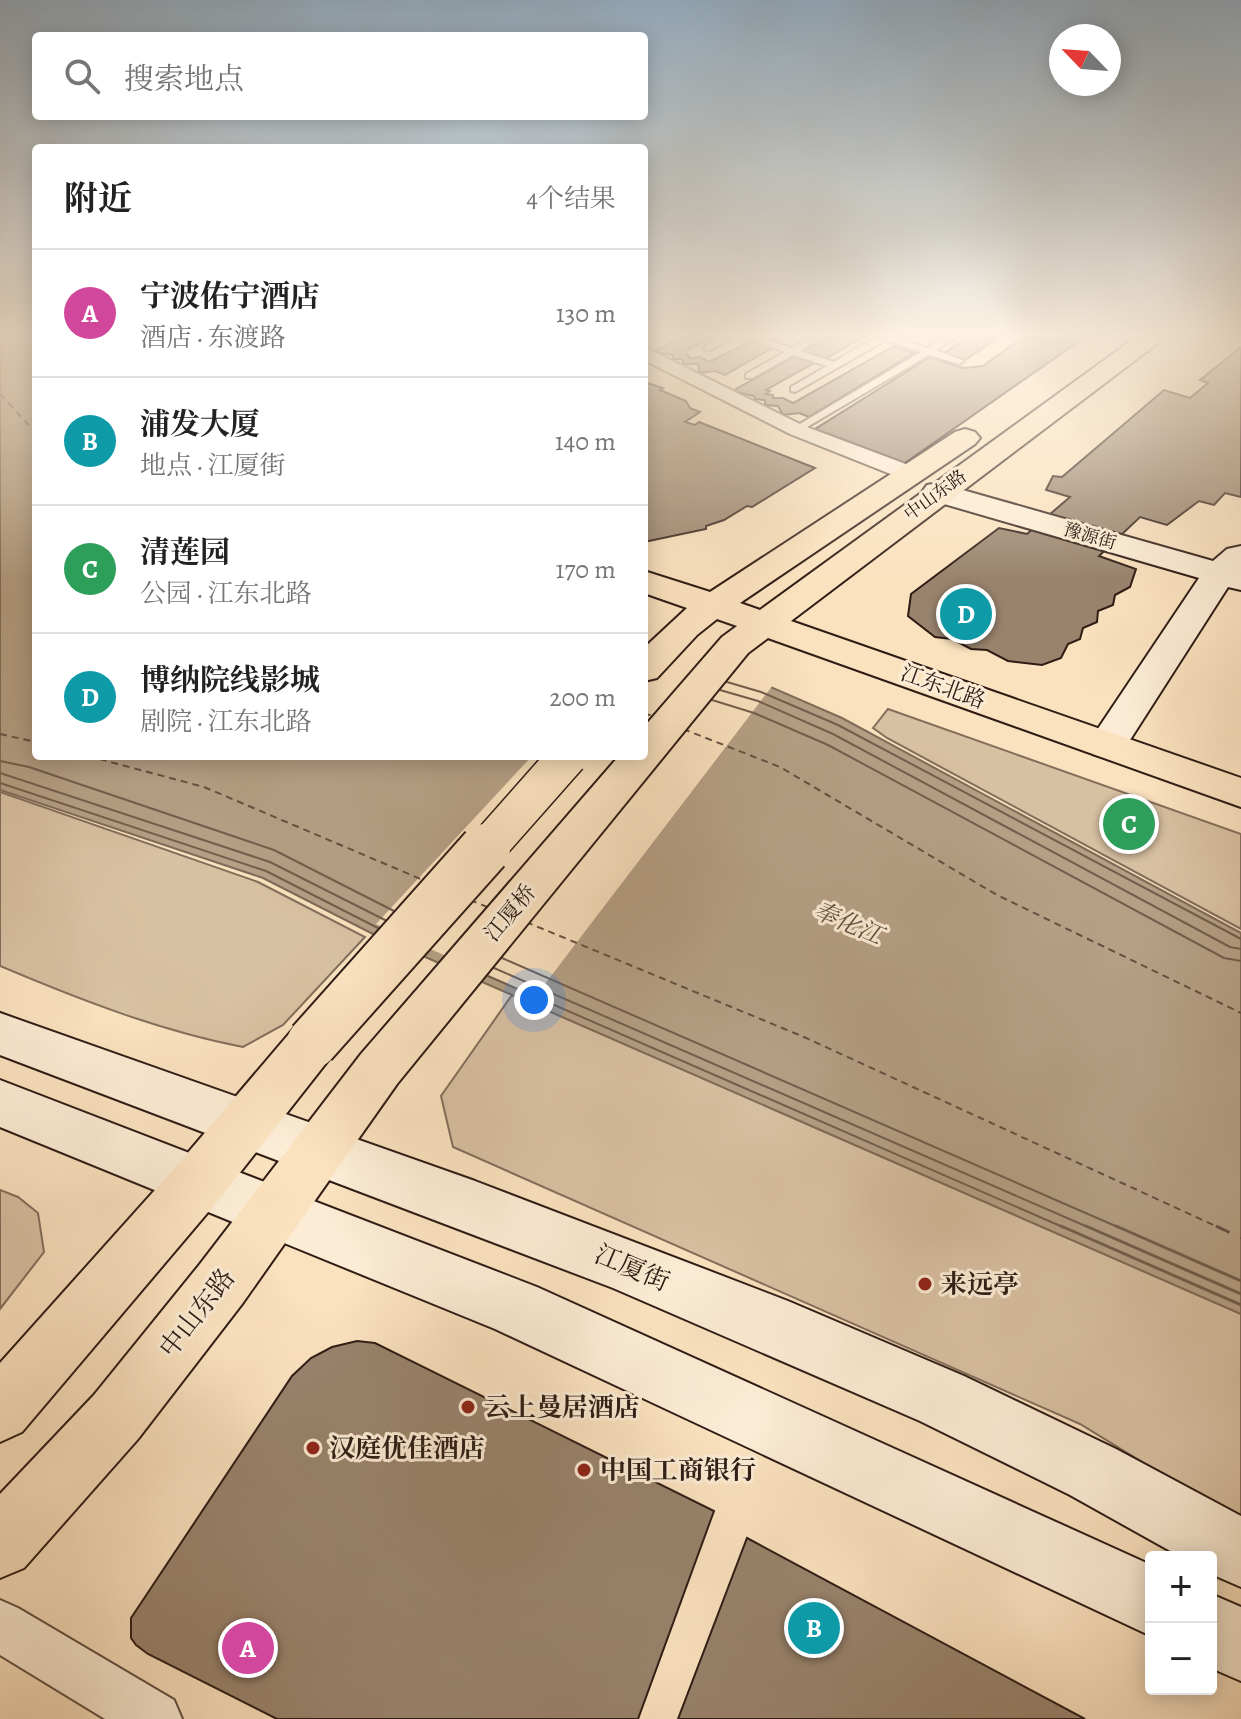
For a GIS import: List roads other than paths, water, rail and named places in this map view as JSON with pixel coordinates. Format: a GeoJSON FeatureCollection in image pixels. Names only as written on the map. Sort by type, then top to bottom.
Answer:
{"type":"FeatureCollection","features":[{"type":"Feature","properties":{"kind":"main road","name":"中山东路"},"geometry":{"type":"LineString","coordinates":[[689,625],[997,417]]}},
{"type":"Feature","properties":{"kind":"main road","name":"中山东路"},"geometry":{"type":"LineString","coordinates":[[740,643],[1042,417]]}},
{"type":"Feature","properties":{"kind":"main road","name":"豫源街"},"geometry":{"type":"LineString","coordinates":[[944,488],[1234,568]]}},
{"type":"Feature","properties":{"kind":"main road"},"geometry":{"type":"LineString","coordinates":[[1107,745],[1234,568]]}},
{"type":"Feature","properties":{"kind":"main road","name":"江东北路"},"geometry":{"type":"LineString","coordinates":[[648,585],[689,625]]}},
{"type":"Feature","properties":{"kind":"main road","name":"江东北路"},"geometry":{"type":"LineString","coordinates":[[648,614],[689,625],[1241,817]]}},
{"type":"Feature","properties":{"kind":"main road"},"geometry":{"type":"LineString","coordinates":[[648,666],[689,625]]}},
{"type":"Feature","properties":{"kind":"main road","name":"江东北路"},"geometry":{"type":"LineString","coordinates":[[740,643],[1107,745],[1241,793]]}},
{"type":"Feature","properties":{"kind":"main road","name":"江厦桥"},"geometry":{"type":"LineString","coordinates":[[648,748],[740,643]]}},
{"type":"Feature","properties":{"kind":"main road"},"geometry":{"type":"LineString","coordinates":[[0,1410],[200,1180],[312,1043],[564,760]]}},
{"type":"Feature","properties":{"kind":"main road","name":"江厦桥"},"geometry":{"type":"LineString","coordinates":[[379,1069],[638,760]]}},
{"type":"Feature","properties":{"kind":"main road","name":"江厦街"},"geometry":{"type":"LineString","coordinates":[[0,1034],[545,1231],[912,1384],[1080,1463],[1241,1553]]}},
{"type":"Feature","properties":{"kind":"main road","name":"中山东路"},"geometry":{"type":"LineString","coordinates":[[0,1544],[116,1417],[379,1069]]}},
{"type":"Feature","properties":{"kind":"main road"},"geometry":{"type":"LineString","coordinates":[[0,1103],[516,1308],[1145,1598]]}},
{"type":"Feature","properties":{"kind":"main road"},"geometry":{"type":"LineString","coordinates":[[1217,1632],[1241,1645]]}},
{"type":"Feature","properties":{"kind":"street"},"geometry":{"type":"LineString","coordinates":[[772,417],[911,474]]}},
{"type":"Feature","properties":{"kind":"street"},"geometry":{"type":"LineString","coordinates":[[0,1626],[155,1719]]}},
{"type":"Feature","properties":{"kind":"lane"},"geometry":{"type":"LineString","coordinates":[[797,430],[818,417]]}},
{"type":"Feature","properties":{"kind":"water","name":"奉化江"},"geometry":{"type":"Polygon","coordinates":[[[0,417],[32,417],[32,760],[648,760],[648,754],[764,684],[842,718],[1241,933],[1241,1314],[375,935],[263,878],[0,790],[0,417]]]}},
{"type":"Feature","properties":{"kind":"place","name":"博纳院线影城"},"geometry":{"type":"Point","coordinates":[966,614]}},
{"type":"Feature","properties":{"kind":"place","name":"清莲园"},"geometry":{"type":"Point","coordinates":[1129,824]}},
{"type":"Feature","properties":{"kind":"place","name":"来远亭"},"geometry":{"type":"Point","coordinates":[925,1284]}},
{"type":"Feature","properties":{"kind":"place","name":"云上曼居酒店"},"geometry":{"type":"Point","coordinates":[468,1407]}},
{"type":"Feature","properties":{"kind":"place","name":"汉庭优佳酒店"},"geometry":{"type":"Point","coordinates":[313,1448]}},
{"type":"Feature","properties":{"kind":"place","name":"中国工商银行"},"geometry":{"type":"Point","coordinates":[584,1470]}},
{"type":"Feature","properties":{"kind":"place","name":"浦发大厦"},"geometry":{"type":"Point","coordinates":[814,1628]}},
{"type":"Feature","properties":{"kind":"place","name":"宁波佑宁酒店"},"geometry":{"type":"Point","coordinates":[248,1648]}}]}
